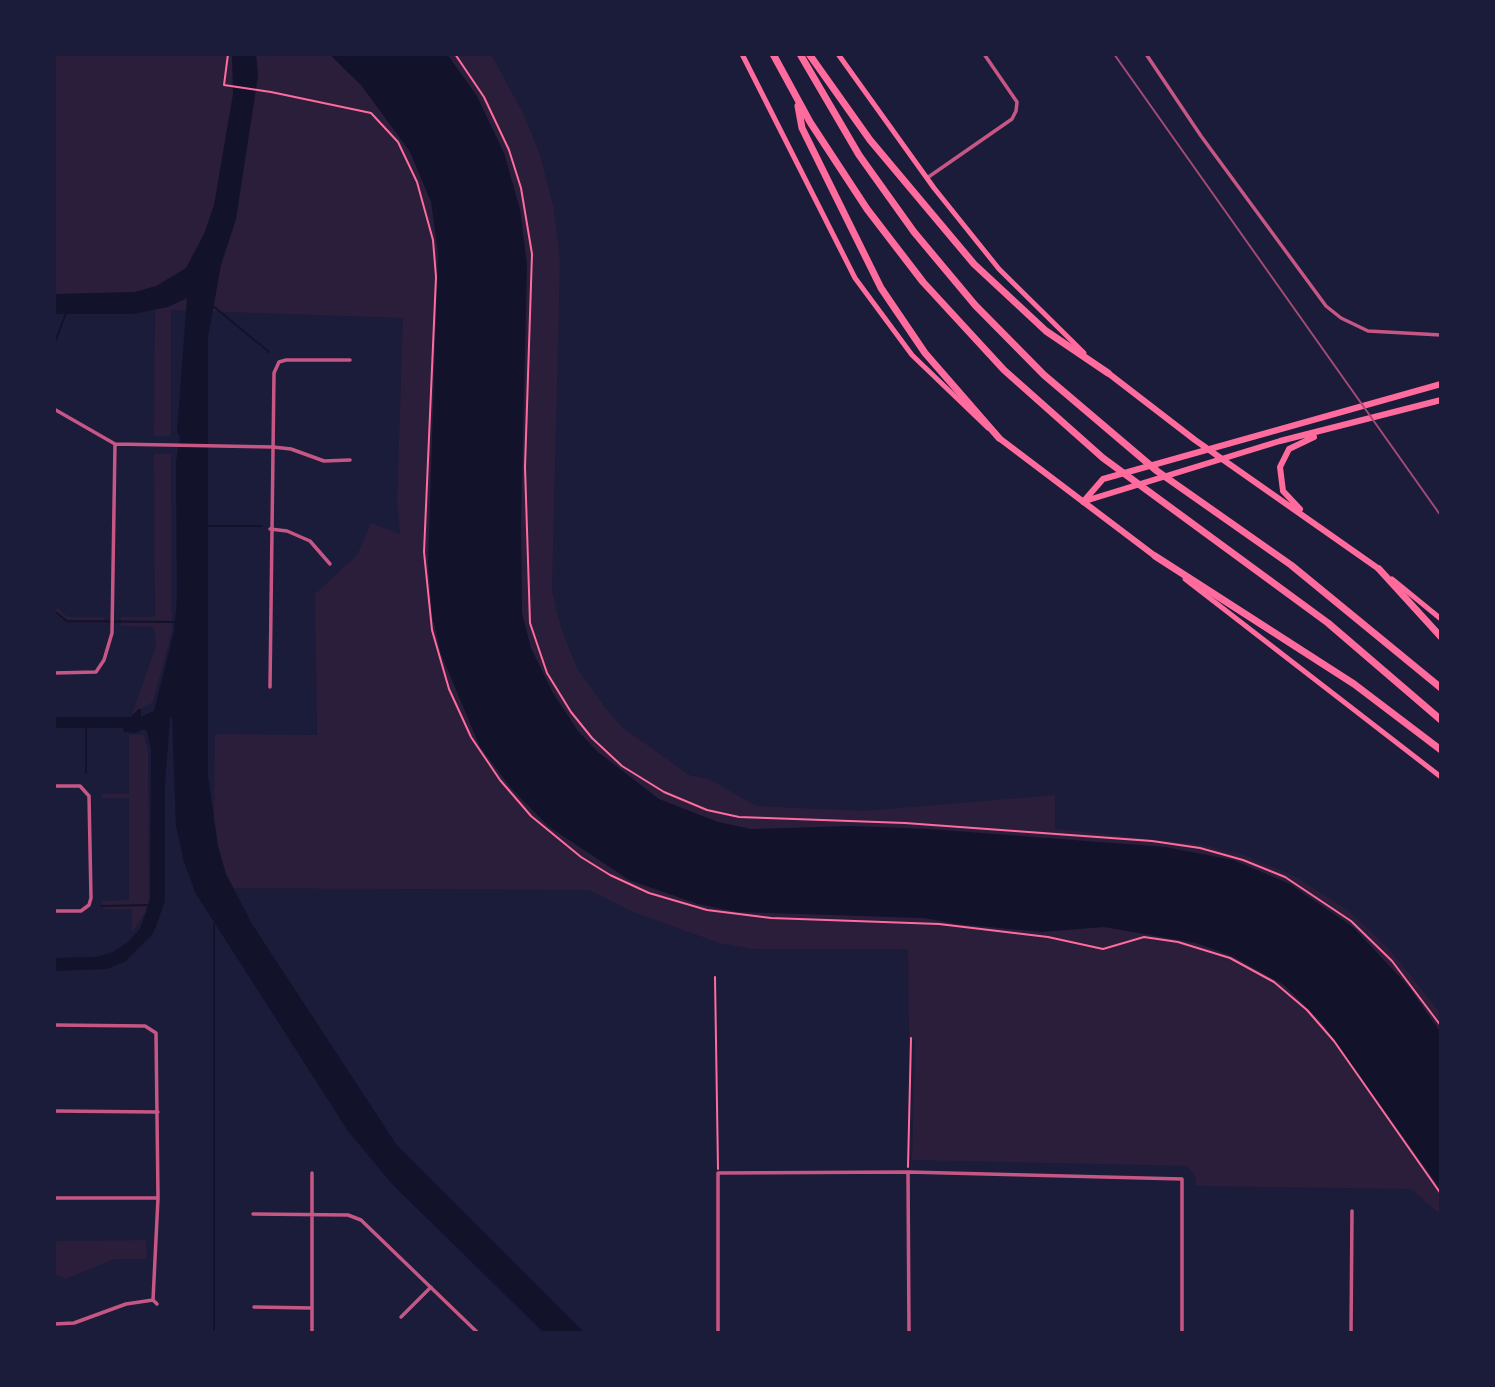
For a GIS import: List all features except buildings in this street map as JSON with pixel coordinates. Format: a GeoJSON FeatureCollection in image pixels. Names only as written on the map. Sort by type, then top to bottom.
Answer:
{"type":"FeatureCollection","features":[{"type":"Feature","properties":{"kind":"highway"},"geometry":{"type":"LineString","coordinates":[[774,54],[797,99],[867,209],[923,282],[1004,370],[1103,458],[1328,623],[1441,720]]}},
{"type":"Feature","properties":{"kind":"highway"},"geometry":{"type":"LineString","coordinates":[[800,54],[859,155],[914,232],[975,305],[1044,375],[1157,471],[1302,573],[1441,688]]}},
{"type":"Feature","properties":{"kind":"highway"},"geometry":{"type":"LineString","coordinates":[[809,54],[870,140],[974,264],[1046,331],[1379,569],[1441,637]]}},
{"type":"Feature","properties":{"kind":"highway"},"geometry":{"type":"LineString","coordinates":[[797,99],[802,128],[877,282],[925,353],[999,438],[1155,556],[1354,684],[1441,750]]}},
{"type":"Feature","properties":{"kind":"highway"},"geometry":{"type":"LineString","coordinates":[[1083,502],[1099,481],[1441,384]]}},
{"type":"Feature","properties":{"kind":"highway"},"geometry":{"type":"LineString","coordinates":[[1083,502],[1289,439],[1356,424],[1441,400]]}},
{"type":"Feature","properties":{"kind":"highway"},"geometry":{"type":"LineString","coordinates":[[1324,530],[1286,496],[1279,472],[1283,457],[1294,445],[1332,430]]}},
{"type":"Feature","properties":{"kind":"main road"},"geometry":{"type":"LineString","coordinates":[[742,54],[855,278],[912,355],[958,402],[999,438]]}},
{"type":"Feature","properties":{"kind":"main road"},"geometry":{"type":"LineString","coordinates":[[838,54],[927,178],[1021,294],[1108,373]]}},
{"type":"Feature","properties":{"kind":"main road"},"geometry":{"type":"LineString","coordinates":[[1155,556],[1441,777]]}},
{"type":"Feature","properties":{"kind":"main road"},"geometry":{"type":"LineString","coordinates":[[1379,569],[1441,619]]}},
{"type":"Feature","properties":{"kind":"street"},"geometry":{"type":"LineString","coordinates":[[927,178],[1012,119],[1016,111],[1017,102],[984,54]]}},
{"type":"Feature","properties":{"kind":"street"},"geometry":{"type":"LineString","coordinates":[[1146,54],[1201,136],[1326,306],[1341,318],[1368,331],[1441,335]]}},
{"type":"Feature","properties":{"kind":"street"},"geometry":{"type":"LineString","coordinates":[[270,687],[274,373],[278,362],[350,360]]}},
{"type":"Feature","properties":{"kind":"street"},"geometry":{"type":"LineString","coordinates":[[54,409],[115,444],[272,447],[291,449],[324,461],[350,460]]}},
{"type":"Feature","properties":{"kind":"street"},"geometry":{"type":"LineString","coordinates":[[54,673],[98,673],[112,633],[115,444]]}},
{"type":"Feature","properties":{"kind":"street"},"geometry":{"type":"LineString","coordinates":[[270,529],[300,536],[330,564]]}},
{"type":"Feature","properties":{"kind":"street"},"geometry":{"type":"LineString","coordinates":[[85,789],[89,785]]}},
{"type":"Feature","properties":{"kind":"street"},"geometry":{"type":"LineString","coordinates":[[54,786],[85,789]]}},
{"type":"Feature","properties":{"kind":"street"},"geometry":{"type":"LineString","coordinates":[[54,911],[87,910],[90,898],[90,802],[85,789]]}},
{"type":"Feature","properties":{"kind":"street"},"geometry":{"type":"LineString","coordinates":[[54,1025],[154,1028],[158,1040],[155,1302],[120,1305],[74,1323],[54,1324]]}},
{"type":"Feature","properties":{"kind":"street"},"geometry":{"type":"LineString","coordinates":[[54,1111],[158,1112]]}},
{"type":"Feature","properties":{"kind":"street"},"geometry":{"type":"LineString","coordinates":[[908,1171],[909,1333]]}},
{"type":"Feature","properties":{"kind":"street"},"geometry":{"type":"LineString","coordinates":[[718,1333],[718,1173],[908,1171],[1182,1179],[1182,1333]]}},
{"type":"Feature","properties":{"kind":"street"},"geometry":{"type":"LineString","coordinates":[[312,1173],[312,1333]]}},
{"type":"Feature","properties":{"kind":"street"},"geometry":{"type":"LineString","coordinates":[[54,1198],[158,1198]]}},
{"type":"Feature","properties":{"kind":"street"},"geometry":{"type":"LineString","coordinates":[[1351,1333],[1352,1211]]}},
{"type":"Feature","properties":{"kind":"street"},"geometry":{"type":"LineString","coordinates":[[253,1214],[348,1215],[362,1220],[478,1333]]}},
{"type":"Feature","properties":{"kind":"street"},"geometry":{"type":"LineString","coordinates":[[401,1317],[431,1287]]}},
{"type":"Feature","properties":{"kind":"street"},"geometry":{"type":"LineString","coordinates":[[254,1307],[312,1308]]}},
{"type":"Feature","properties":{"kind":"path"},"geometry":{"type":"LineString","coordinates":[[228,54],[222,82],[228,86],[271,92],[370,113],[398,142],[417,181],[433,240],[436,277],[424,552],[432,629],[449,689],[471,737],[500,780],[531,816],[581,857],[610,875],[649,893],[706,910],[771,918],[939,924],[1048,937],[1103,948],[1144,937],[1178,942],[1230,958],[1274,982],[1316,1020],[1334,1041],[1441,1194]]}},
{"type":"Feature","properties":{"kind":"path"},"geometry":{"type":"LineString","coordinates":[[455,54],[484,97],[509,150],[523,200],[531,254],[526,467],[530,623],[547,673],[571,712],[592,738],[622,766],[664,792],[707,810],[738,817],[905,823],[1152,841],[1193,847],[1243,860],[1285,877],[1351,920],[1392,961],[1441,1026]]}},
{"type":"Feature","properties":{"kind":"path"},"geometry":{"type":"LineString","coordinates":[[715,977],[718,1173]]}},
{"type":"Feature","properties":{"kind":"path"},"geometry":{"type":"LineString","coordinates":[[908,1171],[911,1038]]}},
{"type":"Feature","properties":{"kind":"shaded area"},"geometry":{"type":"Polygon","coordinates":[[[54,54],[491,54],[525,117],[540,155],[554,209],[560,261],[552,591],[561,628],[577,668],[604,706],[622,727],[689,775],[709,779],[756,806],[865,811],[1055,795],[1055,829],[1198,844],[1244,855],[1296,877],[1349,911],[1390,950],[1441,1014],[1441,1215],[1411,1189],[1195,1186],[1196,1177],[1187,1166],[912,1160],[915,1041],[909,1040],[908,949],[753,949],[719,943],[633,912],[589,890],[213,888],[215,734],[317,735],[315,594],[357,555],[371,523],[400,534],[397,502],[403,318],[171,310],[171,436],[154,436],[155,310],[54,308],[54,54]]]}},
{"type":"Feature","properties":{"kind":"shaded area"},"geometry":{"type":"Polygon","coordinates":[[[232,54],[256,54],[258,76],[236,219],[221,265],[208,337],[208,777],[218,846],[226,874],[252,924],[396,1144],[585,1333],[544,1333],[392,1184],[348,1131],[196,894],[184,862],[176,825],[172,717],[165,785],[165,901],[153,934],[126,961],[107,969],[54,971],[54,958],[96,957],[113,952],[128,942],[140,929],[150,900],[151,750],[147,731],[144,729],[136,733],[124,732],[123,728],[54,728],[54,717],[131,717],[141,709],[141,717],[154,711],[174,631],[177,600],[176,462],[180,437],[177,432],[187,298],[168,307],[133,314],[54,314],[54,294],[135,292],[156,286],[186,268],[204,234],[214,205],[233,94],[232,54]]]}},
{"type":"Feature","properties":{"kind":"shaded area"},"geometry":{"type":"Polygon","coordinates":[[[329,54],[447,54],[477,96],[504,153],[520,209],[527,265],[521,523],[522,613],[531,648],[553,693],[578,731],[598,752],[659,799],[718,822],[751,829],[852,826],[930,829],[1165,847],[1233,860],[1290,884],[1353,927],[1409,987],[1441,1033],[1441,1190],[1322,1023],[1284,985],[1232,956],[1196,943],[1104,927],[1042,932],[956,924],[924,918],[737,912],[698,904],[629,880],[548,826],[511,788],[480,747],[441,654],[432,615],[428,563],[438,253],[431,202],[410,152],[361,85],[329,54]]]}},
{"type":"Feature","properties":{"kind":"shaded area"},"geometry":{"type":"Polygon","coordinates":[[[154,454],[171,454],[172,631],[153,702],[132,714],[156,646],[154,627],[121,626],[121,617],[155,617],[154,454]]]}},
{"type":"Feature","properties":{"kind":"shaded area"},"geometry":{"type":"Polygon","coordinates":[[[54,605],[68,617],[104,617],[104,623],[67,622],[54,614],[54,605]]]}},
{"type":"Feature","properties":{"kind":"shaded area"},"geometry":{"type":"Polygon","coordinates":[[[129,735],[144,735],[148,751],[149,898],[145,913],[132,933],[132,909],[103,909],[102,901],[129,900],[129,798],[101,798],[102,794],[129,794],[129,735]]]}},
{"type":"Feature","properties":{"kind":"shaded area"},"geometry":{"type":"Polygon","coordinates":[[[146,1240],[147,1259],[114,1259],[66,1279],[54,1274],[54,1241],[146,1240]]]}},
{"type":"Feature","properties":{"kind":"waterway"},"geometry":{"type":"LineString","coordinates":[[213,306],[269,352]]}},
{"type":"Feature","properties":{"kind":"waterway"},"geometry":{"type":"LineString","coordinates":[[54,345],[66,313]]}},
{"type":"Feature","properties":{"kind":"waterway"},"geometry":{"type":"LineString","coordinates":[[207,526],[262,526]]}},
{"type":"Feature","properties":{"kind":"waterway"},"geometry":{"type":"LineString","coordinates":[[54,611],[67,621],[176,622]]}},
{"type":"Feature","properties":{"kind":"waterway"},"geometry":{"type":"LineString","coordinates":[[86,728],[86,773]]}},
{"type":"Feature","properties":{"kind":"waterway"},"geometry":{"type":"LineString","coordinates":[[101,906],[149,905]]}},
{"type":"Feature","properties":{"kind":"waterway"},"geometry":{"type":"LineString","coordinates":[[214,924],[214,1333]]}},
{"type":"Feature","properties":{"kind":"railway"},"geometry":{"type":"LineString","coordinates":[[1114,54],[1441,516]]}}]}
